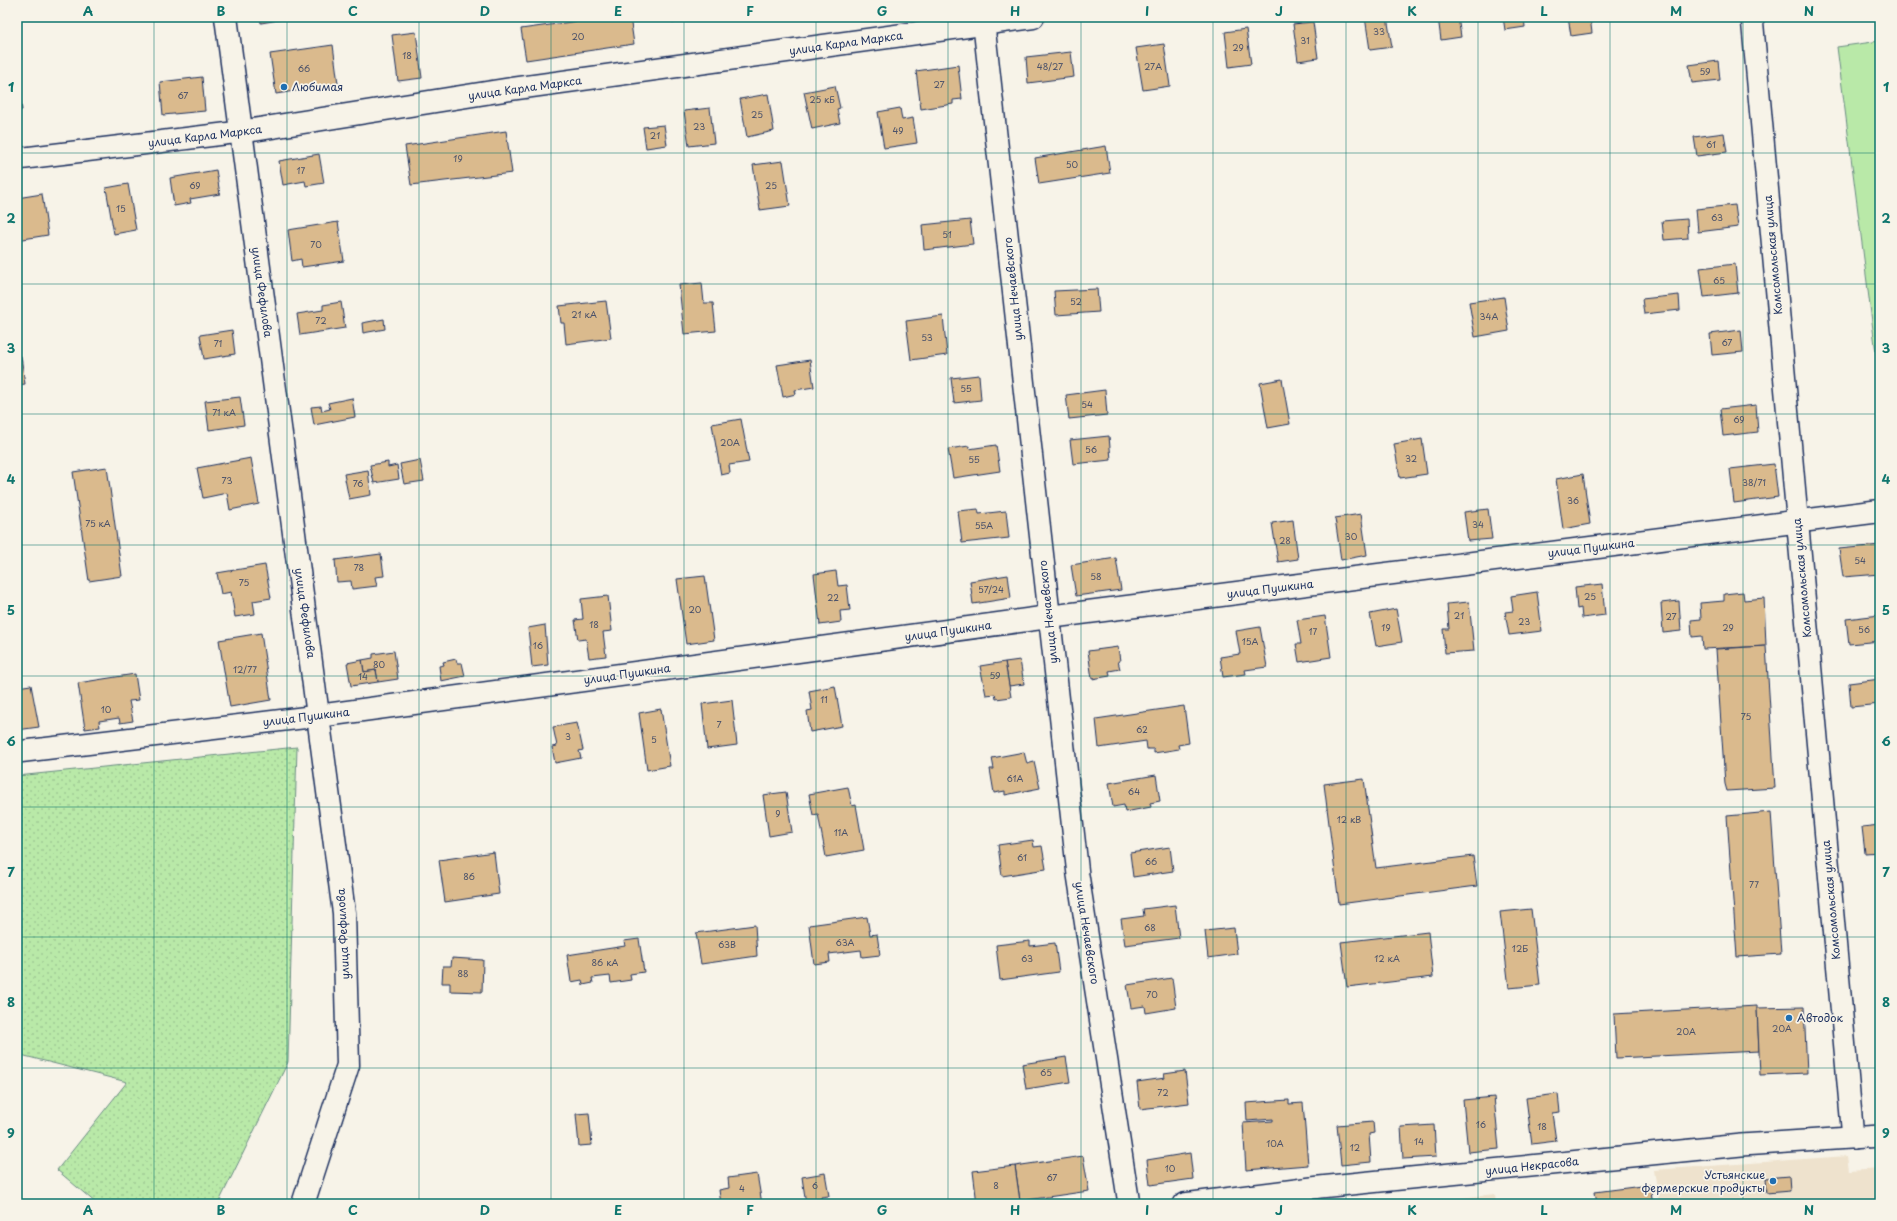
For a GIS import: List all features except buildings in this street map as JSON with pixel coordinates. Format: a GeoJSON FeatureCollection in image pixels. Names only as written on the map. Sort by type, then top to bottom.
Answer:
{"type":"FeatureCollection","features":[{"type":"Feature","properties":{"kind":"main road","name":"улица Фефилова"},"geometry":{"type":"LineString","coordinates":[[226,17],[344,913],[348,1065],[303,1204]]}},
{"type":"Feature","properties":{"kind":"main road","name":"улица Карла Маркса"},"geometry":{"type":"LineString","coordinates":[[240,132],[511,89],[984,20],[1034,17]]}},
{"type":"Feature","properties":{"kind":"main road","name":"улица Пушкина"},"geometry":{"type":"LineString","coordinates":[[318,716],[1049,617],[1880,510]]}},
{"type":"Feature","properties":{"kind":"street","name":"Комсомольская улица"},"geometry":{"type":"LineString","coordinates":[[1752,17],[1853,1138]]}},
{"type":"Feature","properties":{"kind":"street","name":"улица Нечаевского"},"geometry":{"type":"LineString","coordinates":[[984,20],[1078,875],[1129,1204]]}},
{"type":"Feature","properties":{"kind":"street","name":"улица Карла Маркса"},"geometry":{"type":"LineString","coordinates":[[17,158],[240,132]]}},
{"type":"Feature","properties":{"kind":"street","name":"улица Пушкина"},"geometry":{"type":"LineString","coordinates":[[17,752],[318,716]]}},
{"type":"Feature","properties":{"kind":"street","name":"улица Некрасова"},"geometry":{"type":"LineString","coordinates":[[1184,1204],[1320,1188],[1741,1145],[1880,1136]]}},
{"type":"Feature","properties":{"kind":"shaded area"},"geometry":{"type":"Polygon","coordinates":[[[1847,1156],[1849,1171],[1880,1169],[1880,1204],[1659,1204],[1654,1170],[1847,1156]]]}},
{"type":"Feature","properties":{"kind":"shaded area"},"geometry":{"type":"Polygon","coordinates":[[[1495,1194],[1496,1204],[1407,1204],[1495,1194]]]}},
{"type":"Feature","properties":{"kind":"green space"},"geometry":{"type":"Polygon","coordinates":[[[1880,41],[1880,360],[1877,361],[1837,47],[1880,41]]]}},
{"type":"Feature","properties":{"kind":"green space"},"geometry":{"type":"Polygon","coordinates":[[[297,747],[288,1062],[218,1204],[97,1204],[57,1170],[127,1082],[17,1054],[17,776],[297,747]]]}},
{"type":"Feature","properties":{"kind":"place","name":"Любимая"},"geometry":{"type":"Point","coordinates":[284,87]}},
{"type":"Feature","properties":{"kind":"place","name":"Автодок"},"geometry":{"type":"Point","coordinates":[1789,1018]}},
{"type":"Feature","properties":{"kind":"place","name":"Устьянские фермерские продукты"},"geometry":{"type":"Point","coordinates":[1773,1181]}}]}
